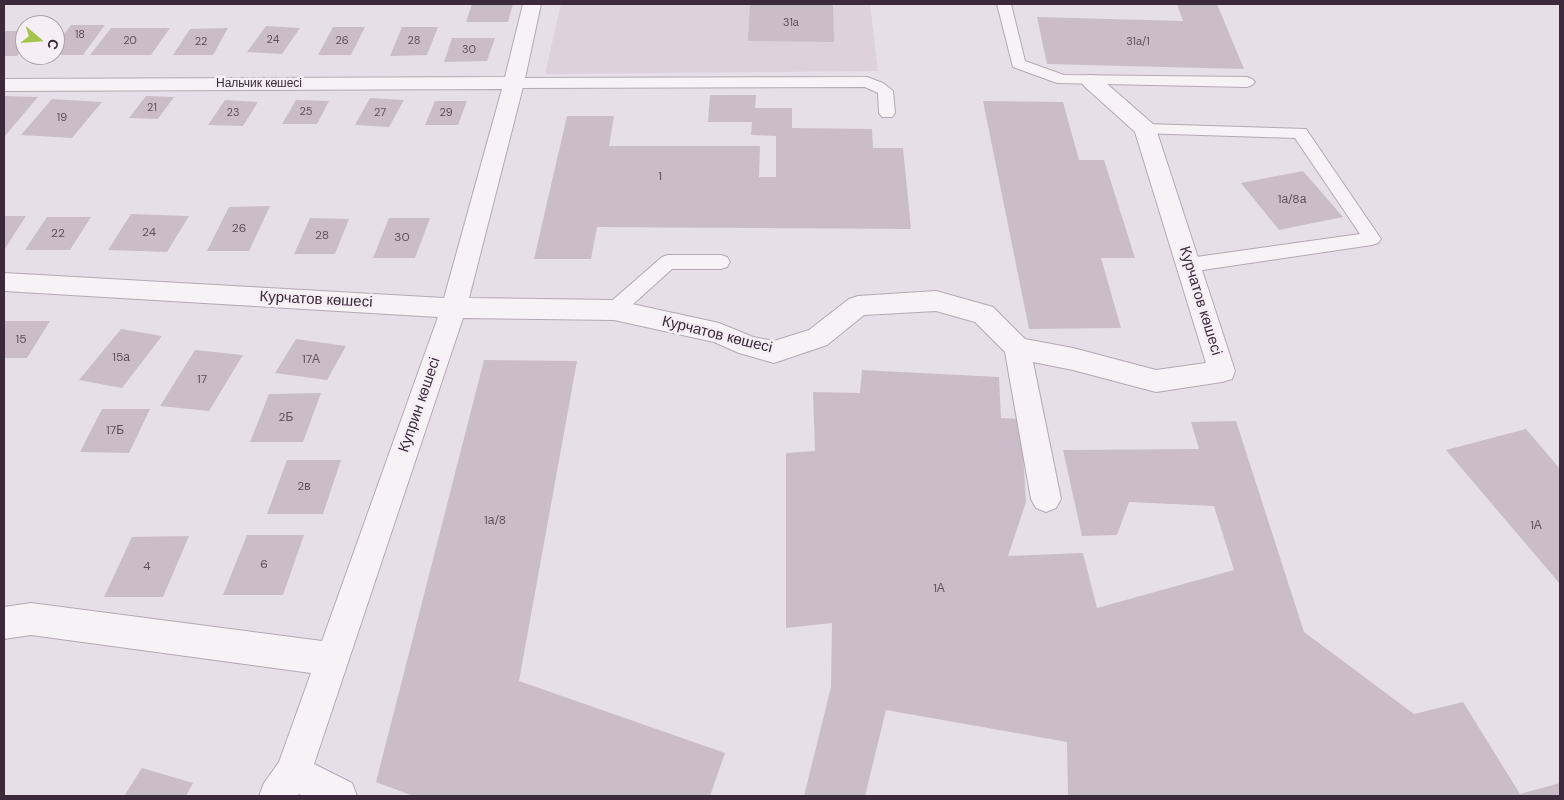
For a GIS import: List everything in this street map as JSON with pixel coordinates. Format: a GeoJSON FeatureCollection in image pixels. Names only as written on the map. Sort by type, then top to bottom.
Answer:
{"type":"FeatureCollection","features":[{"type":"Feature","properties":{"kind":"street","name":"Куприн көшесі"},"geometry":{"type":"LineString","coordinates":[[285,784],[332,659],[454,308],[514,83],[532,4]]}},
{"type":"Feature","properties":{"kind":"street"},"geometry":{"type":"LineString","coordinates":[[1091,81],[1145,129]]}},
{"type":"Feature","properties":{"kind":"street","name":"Нальчик көшесі"},"geometry":{"type":"LineString","coordinates":[[4,85],[514,83]]}},
{"type":"Feature","properties":{"kind":"street","name":"Курчатов көшесі"},"geometry":{"type":"LineString","coordinates":[[4,282],[454,308],[614,310],[719,333],[748,346],[774,352],[818,338],[858,306],[936,301],[984,314],[1017,348],[1073,359],[1156,382],[1222,371],[1145,129]]}},
{"type":"Feature","properties":{"kind":"street"},"geometry":{"type":"LineString","coordinates":[[1017,348],[1046,499]]}},
{"type":"Feature","properties":{"kind":"street"},"geometry":{"type":"LineString","coordinates":[[4,623],[31,619],[332,659]]}},
{"type":"Feature","properties":{"kind":"street"},"geometry":{"type":"LineString","coordinates":[[285,784],[339,796]]}},
{"type":"Feature","properties":{"kind":"lane"},"geometry":{"type":"LineString","coordinates":[[1004,4],[1018,64],[1062,80],[1247,82]]}},
{"type":"Feature","properties":{"kind":"lane"},"geometry":{"type":"LineString","coordinates":[[514,83],[866,82],[886,91],[887,113]]}},
{"type":"Feature","properties":{"kind":"lane"},"geometry":{"type":"LineString","coordinates":[[1145,129],[1300,133],[1372,238],[1189,264]]}},
{"type":"Feature","properties":{"kind":"lane"},"geometry":{"type":"LineString","coordinates":[[614,310],[668,262],[721,262]]}},
{"type":"Feature","properties":{"kind":"shaded area"},"geometry":{"type":"Polygon","coordinates":[[[561,4],[870,4],[878,71],[545,74],[561,4]]]}},
{"type":"Feature","properties":{"kind":"building"},"geometry":{"type":"Polygon","coordinates":[[[472,4],[513,4],[508,22],[466,22],[472,4]]]}},
{"type":"Feature","properties":{"kind":"building"},"geometry":{"type":"Polygon","coordinates":[[[750,4],[833,4],[834,42],[748,41],[750,4]]]}},
{"type":"Feature","properties":{"kind":"building"},"geometry":{"type":"Polygon","coordinates":[[[1177,4],[1217,4],[1244,69],[1047,64],[1037,17],[1183,21],[1177,4]]]}},
{"type":"Feature","properties":{"kind":"building"},"geometry":{"type":"Polygon","coordinates":[[[71,25],[105,25],[83,55],[65,55],[65,32],[71,25]]]}},
{"type":"Feature","properties":{"kind":"building"},"geometry":{"type":"Polygon","coordinates":[[[266,26],[300,28],[282,54],[247,52],[266,26]]]}},
{"type":"Feature","properties":{"kind":"building"},"geometry":{"type":"Polygon","coordinates":[[[333,27],[365,27],[351,55],[318,55],[333,27]]]}},
{"type":"Feature","properties":{"kind":"building"},"geometry":{"type":"Polygon","coordinates":[[[402,27],[438,27],[427,55],[390,56],[402,27]]]}},
{"type":"Feature","properties":{"kind":"building"},"geometry":{"type":"Polygon","coordinates":[[[111,28],[170,28],[151,55],[90,55],[111,28]]]}},
{"type":"Feature","properties":{"kind":"building"},"geometry":{"type":"Polygon","coordinates":[[[228,28],[213,55],[173,55],[190,29],[228,28]]]}},
{"type":"Feature","properties":{"kind":"building"},"geometry":{"type":"Polygon","coordinates":[[[4,31],[15,31],[15,56],[4,56],[4,31]]]}},
{"type":"Feature","properties":{"kind":"building"},"geometry":{"type":"Polygon","coordinates":[[[452,38],[495,38],[487,61],[444,62],[452,38]]]}},
{"type":"Feature","properties":{"kind":"building"},"geometry":{"type":"Polygon","coordinates":[[[710,95],[756,95],[755,108],[792,108],[792,128],[872,129],[873,148],[903,148],[911,229],[597,227],[591,259],[534,259],[567,116],[614,116],[609,146],[760,146],[759,177],[776,177],[776,136],[751,135],[752,122],[708,122],[710,95]]]}},
{"type":"Feature","properties":{"kind":"building"},"geometry":{"type":"Polygon","coordinates":[[[4,96],[38,97],[4,137],[4,96]]]}},
{"type":"Feature","properties":{"kind":"building"},"geometry":{"type":"Polygon","coordinates":[[[146,96],[174,97],[158,119],[129,118],[146,96]]]}},
{"type":"Feature","properties":{"kind":"building"},"geometry":{"type":"Polygon","coordinates":[[[370,98],[404,100],[389,127],[355,125],[370,98]]]}},
{"type":"Feature","properties":{"kind":"building"},"geometry":{"type":"Polygon","coordinates":[[[52,99],[102,102],[72,138],[21,135],[52,99]]]}},
{"type":"Feature","properties":{"kind":"building"},"geometry":{"type":"Polygon","coordinates":[[[225,100],[258,102],[243,126],[208,125],[225,100]]]}},
{"type":"Feature","properties":{"kind":"building"},"geometry":{"type":"Polygon","coordinates":[[[296,100],[329,101],[317,124],[282,124],[296,100]]]}},
{"type":"Feature","properties":{"kind":"building"},"geometry":{"type":"Polygon","coordinates":[[[435,101],[467,101],[458,125],[425,125],[435,101]]]}},
{"type":"Feature","properties":{"kind":"building"},"geometry":{"type":"Polygon","coordinates":[[[983,101],[1063,102],[1079,160],[1104,160],[1135,258],[1101,258],[1121,328],[1029,329],[983,101]]]}},
{"type":"Feature","properties":{"kind":"building"},"geometry":{"type":"Polygon","coordinates":[[[1303,171],[1343,217],[1279,230],[1241,183],[1303,171]]]}},
{"type":"Feature","properties":{"kind":"building"},"geometry":{"type":"Polygon","coordinates":[[[270,206],[249,251],[207,251],[229,207],[270,206]]]}},
{"type":"Feature","properties":{"kind":"building"},"geometry":{"type":"Polygon","coordinates":[[[131,214],[189,216],[167,252],[108,250],[131,214]]]}},
{"type":"Feature","properties":{"kind":"building"},"geometry":{"type":"Polygon","coordinates":[[[4,216],[26,216],[4,250],[4,216]]]}},
{"type":"Feature","properties":{"kind":"building"},"geometry":{"type":"Polygon","coordinates":[[[47,217],[91,217],[70,250],[25,250],[47,217]]]}},
{"type":"Feature","properties":{"kind":"building"},"geometry":{"type":"Polygon","coordinates":[[[310,218],[349,219],[335,254],[294,254],[310,218]]]}},
{"type":"Feature","properties":{"kind":"building"},"geometry":{"type":"Polygon","coordinates":[[[389,218],[430,218],[415,258],[373,258],[389,218]]]}},
{"type":"Feature","properties":{"kind":"building"},"geometry":{"type":"Polygon","coordinates":[[[5,321],[50,321],[27,358],[4,358],[5,321]]]}},
{"type":"Feature","properties":{"kind":"building"},"geometry":{"type":"Polygon","coordinates":[[[121,329],[162,336],[122,388],[79,380],[121,329]]]}},
{"type":"Feature","properties":{"kind":"building"},"geometry":{"type":"Polygon","coordinates":[[[296,339],[346,346],[327,380],[275,373],[296,339]]]}},
{"type":"Feature","properties":{"kind":"building"},"geometry":{"type":"Polygon","coordinates":[[[195,350],[243,355],[209,411],[160,406],[195,350]]]}},
{"type":"Feature","properties":{"kind":"building"},"geometry":{"type":"Polygon","coordinates":[[[484,360],[577,361],[519,681],[725,753],[710,796],[413,796],[376,782],[484,360]]]}},
{"type":"Feature","properties":{"kind":"building"},"geometry":{"type":"Polygon","coordinates":[[[862,370],[999,377],[1001,418],[1021,419],[1026,502],[1008,556],[1083,553],[1097,608],[1234,570],[1214,506],[1129,502],[1117,535],[1082,536],[1063,450],[1199,449],[1191,422],[1236,421],[1304,632],[1414,714],[1463,702],[1520,794],[1560,783],[1560,796],[1068,796],[1067,742],[886,710],[865,796],[804,796],[831,687],[832,623],[786,628],[786,453],[815,451],[813,392],[860,393],[862,370]]]}},
{"type":"Feature","properties":{"kind":"building"},"geometry":{"type":"Polygon","coordinates":[[[321,393],[303,442],[250,442],[269,394],[321,393]]]}},
{"type":"Feature","properties":{"kind":"building"},"geometry":{"type":"Polygon","coordinates":[[[102,409],[150,409],[129,453],[80,452],[102,409]]]}},
{"type":"Feature","properties":{"kind":"building"},"geometry":{"type":"Polygon","coordinates":[[[1526,429],[1560,469],[1560,584],[1446,450],[1526,429]]]}},
{"type":"Feature","properties":{"kind":"building"},"geometry":{"type":"Polygon","coordinates":[[[287,460],[341,460],[323,514],[267,514],[287,460]]]}},
{"type":"Feature","properties":{"kind":"building"},"geometry":{"type":"Polygon","coordinates":[[[247,535],[304,535],[283,595],[223,595],[247,535]]]}},
{"type":"Feature","properties":{"kind":"building"},"geometry":{"type":"Polygon","coordinates":[[[189,536],[163,597],[104,597],[132,537],[189,536]]]}},
{"type":"Feature","properties":{"kind":"building"},"geometry":{"type":"Polygon","coordinates":[[[142,768],[193,783],[186,796],[124,796],[142,768]]]}}]}
